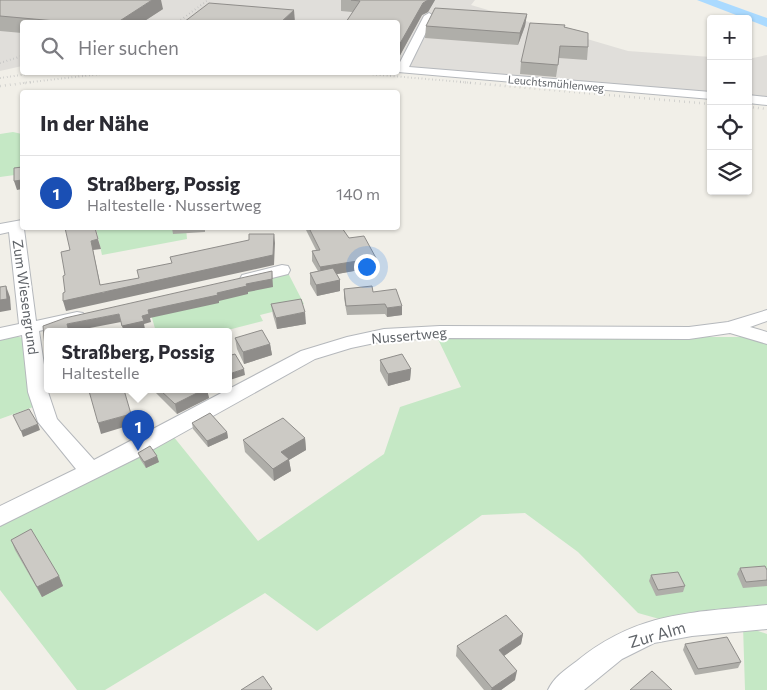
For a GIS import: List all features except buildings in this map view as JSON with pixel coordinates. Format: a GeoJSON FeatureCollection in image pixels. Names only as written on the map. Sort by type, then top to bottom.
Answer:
{"type":"FeatureCollection","features":[{"type":"Feature","properties":{"kind":"street","name":"Leuchtsmühlenweg"},"geometry":{"type":"LineString","coordinates":[[429,16],[400,69],[707,96]]}},
{"type":"Feature","properties":{"kind":"street"},"geometry":{"type":"LineString","coordinates":[[752,99],[767,101]]}},
{"type":"Feature","properties":{"kind":"street","name":"Zum Wiesengrund"},"geometry":{"type":"LineString","coordinates":[[13,226],[26,302],[26,318],[29,327],[38,392],[48,422],[90,471]]}},
{"type":"Feature","properties":{"kind":"street"},"geometry":{"type":"LineString","coordinates":[[230,282],[282,270]]}},
{"type":"Feature","properties":{"kind":"street"},"geometry":{"type":"LineString","coordinates":[[0,334],[91,314]]}},
{"type":"Feature","properties":{"kind":"street","name":"Nussertweg"},"geometry":{"type":"LineString","coordinates":[[0,517],[308,355],[347,343],[384,335],[440,332],[689,333],[731,328],[767,315]]}},
{"type":"Feature","properties":{"kind":"street"},"geometry":{"type":"LineString","coordinates":[[731,328],[767,338]]}},
{"type":"Feature","properties":{"kind":"street","name":"Zur Alm"},"geometry":{"type":"LineString","coordinates":[[562,690],[620,645],[646,634],[681,626],[767,617]]}},
{"type":"Feature","properties":{"kind":"shaded area"},"geometry":{"type":"Polygon","coordinates":[[[0,0],[475,0],[471,5],[628,51],[707,57],[707,92],[400,66],[400,20],[20,20],[20,66],[0,71],[0,0]]]}},
{"type":"Feature","properties":{"kind":"shaded area"},"geometry":{"type":"Polygon","coordinates":[[[767,55],[767,97],[752,95],[752,58],[767,55]]]}},
{"type":"Feature","properties":{"kind":"green space"},"geometry":{"type":"Polygon","coordinates":[[[13,132],[20,134],[20,174],[0,177],[0,134],[13,132]]]}},
{"type":"Feature","properties":{"kind":"green space"},"geometry":{"type":"Polygon","coordinates":[[[96,230],[186,230],[187,239],[102,255],[96,230]]]}},
{"type":"Feature","properties":{"kind":"green space"},"geometry":{"type":"Polygon","coordinates":[[[288,273],[304,304],[260,315],[263,321],[232,329],[155,328],[148,304],[288,273]]]}},
{"type":"Feature","properties":{"kind":"green space"},"geometry":{"type":"Polygon","coordinates":[[[12,335],[23,338],[36,406],[0,419],[0,337],[12,335]]]}},
{"type":"Feature","properties":{"kind":"green space"},"geometry":{"type":"Polygon","coordinates":[[[437,337],[750,337],[767,340],[767,609],[663,620],[638,613],[578,552],[525,513],[482,515],[317,631],[265,593],[105,690],[77,690],[0,590],[0,523],[173,436],[258,541],[384,454],[400,407],[461,387],[437,337]]]}},
{"type":"Feature","properties":{"kind":"green space"},"geometry":{"type":"Polygon","coordinates":[[[743,626],[767,634],[767,690],[745,690],[743,626]]]}},
{"type":"Feature","properties":{"kind":"water"},"geometry":{"type":"Polygon","coordinates":[[[697,0],[717,0],[767,18],[767,27],[752,21],[752,15],[736,15],[697,0]]]}},
{"type":"Feature","properties":{"kind":"railway"},"geometry":{"type":"LineString","coordinates":[[181,20],[208,0]]}},
{"type":"Feature","properties":{"kind":"railway"},"geometry":{"type":"LineString","coordinates":[[0,63],[20,57]]}},
{"type":"Feature","properties":{"kind":"railway"},"geometry":{"type":"LineString","coordinates":[[0,78],[20,75]]}},
{"type":"Feature","properties":{"kind":"railway"},"geometry":{"type":"LineString","coordinates":[[23,83],[92,75]]}},
{"type":"Feature","properties":{"kind":"railway"},"geometry":{"type":"LineString","coordinates":[[380,75],[474,83]]}},
{"type":"Feature","properties":{"kind":"railway"},"geometry":{"type":"LineString","coordinates":[[0,86],[33,82]]}},
{"type":"Feature","properties":{"kind":"railway"},"geometry":{"type":"LineString","coordinates":[[460,82],[707,104]]}},
{"type":"Feature","properties":{"kind":"railway"},"geometry":{"type":"LineString","coordinates":[[752,107],[767,109]]}},
{"type":"Feature","properties":{"kind":"place","name":"Straßberg, Possig"},"geometry":{"type":"Point","coordinates":[138,451]}}]}
